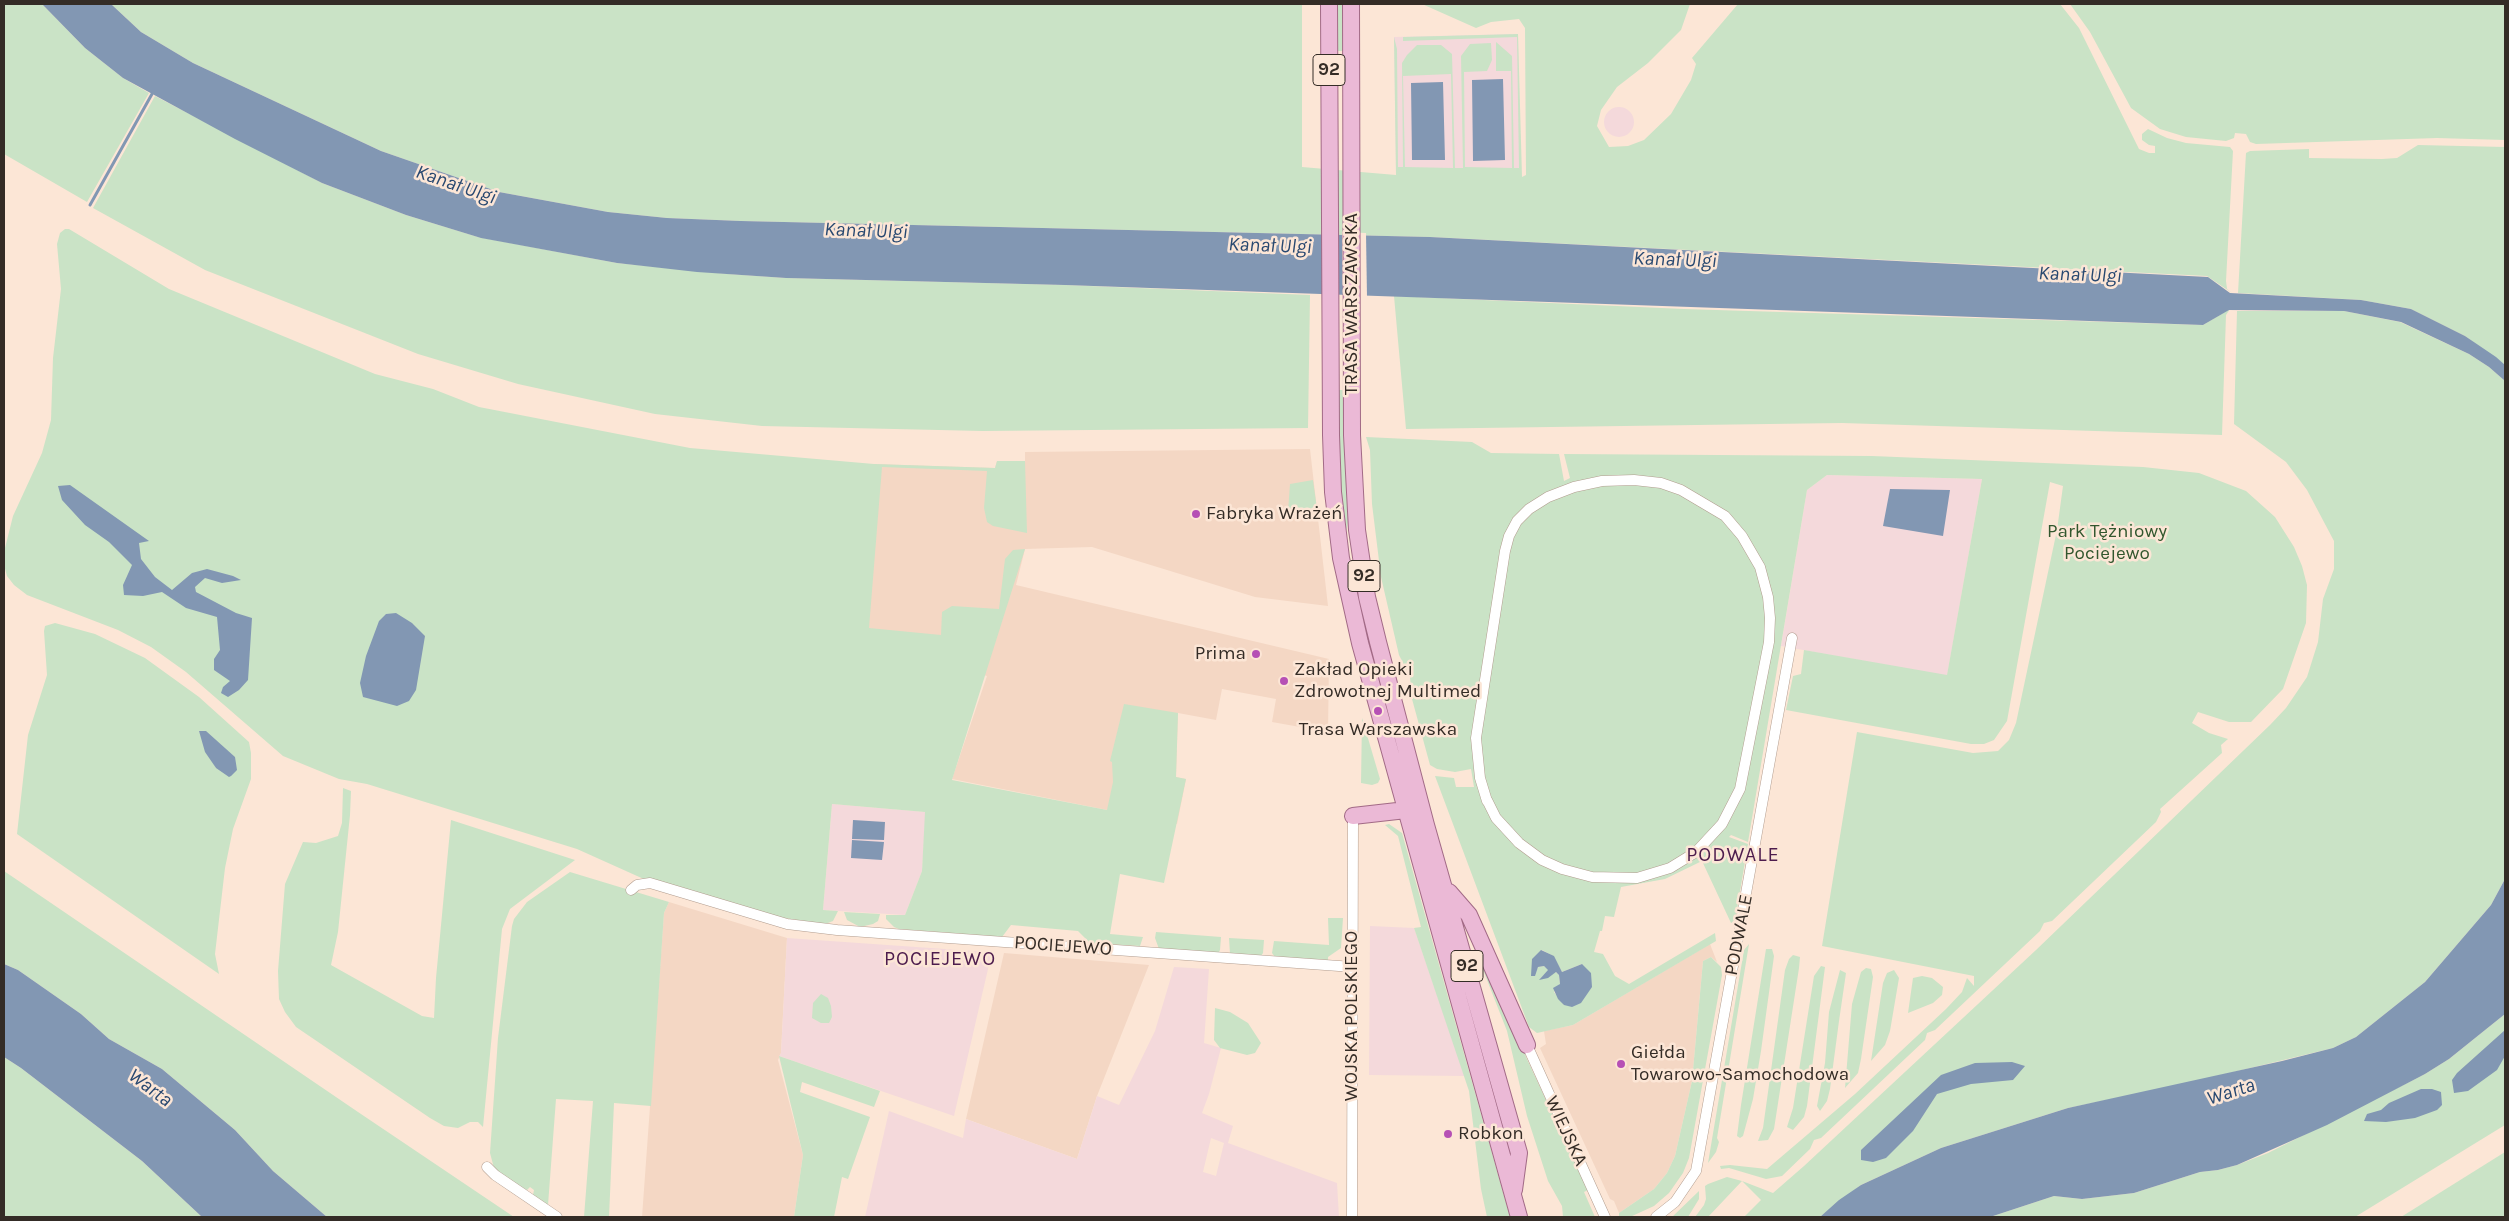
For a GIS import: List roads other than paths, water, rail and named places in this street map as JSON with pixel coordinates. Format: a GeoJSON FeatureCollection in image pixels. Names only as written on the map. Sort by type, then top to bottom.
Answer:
{"type":"FeatureCollection","features":[{"type":"Feature","properties":{"kind":"main road","name":"TRASA WARSZAWSKA"},"geometry":{"type":"LineString","coordinates":[[1329,4],[1330,389],[1332,482],[1340,558],[1352,615],[1519,1217]]}},
{"type":"Feature","properties":{"kind":"main road","name":"TRASA WARSZAWSKA"},"geometry":{"type":"LineString","coordinates":[[1351,4],[1354,493],[1362,568],[1378,642],[1426,825],[1446,888],[1519,1152],[1513,1198]]}},
{"type":"Feature","properties":{"kind":"main road"},"geometry":{"type":"LineString","coordinates":[[1353,816],[1406,810],[1426,825]]}},
{"type":"Feature","properties":{"kind":"main road"},"geometry":{"type":"LineString","coordinates":[[1446,888],[1469,915],[1527,1045]]}},
{"type":"Feature","properties":{"kind":"street"},"geometry":{"type":"LineString","coordinates":[[1634,480],[1661,484],[1681,490],[1725,516],[1742,536],[1760,567],[1768,597],[1770,618],[1769,642],[1740,788],[1722,824],[1696,852],[1670,868],[1637,878],[1592,877],[1562,869],[1542,860],[1519,843],[1496,818],[1487,800],[1480,778],[1476,738],[1505,552],[1509,536],[1517,521],[1529,509],[1548,496],[1574,487],[1602,481],[1634,480]]}},
{"type":"Feature","properties":{"kind":"street","name":"PODWALE"},"geometry":{"type":"LineString","coordinates":[[1656,1217],[1675,1202],[1696,1171],[1792,638]]}},
{"type":"Feature","properties":{"kind":"street","name":"WOJSKA POLSKIEGO"},"geometry":{"type":"LineString","coordinates":[[1352,1217],[1353,816]]}},
{"type":"Feature","properties":{"kind":"street","name":"POCIEJEWO"},"geometry":{"type":"LineString","coordinates":[[632,890],[637,885],[650,884],[787,924],[837,930],[1353,967]]}},
{"type":"Feature","properties":{"kind":"street","name":"WIEJSKA"},"geometry":{"type":"LineString","coordinates":[[1527,1045],[1605,1217]]}},
{"type":"Feature","properties":{"kind":"street"},"geometry":{"type":"LineString","coordinates":[[487,1167],[494,1175],[556,1217]]}},
{"type":"Feature","properties":{"kind":"water","name":"Kanał Ulgi"},"geometry":{"type":"Polygon","coordinates":[[[42,4],[111,4],[141,32],[193,63],[381,151],[499,192],[608,212],[667,218],[741,221],[1430,237],[2208,277],[2230,293],[2361,300],[2411,309],[2465,336],[2496,357],[2505,365],[2505,381],[2489,367],[2469,354],[2401,322],[2344,311],[2229,310],[2203,325],[1065,285],[786,278],[697,272],[617,263],[481,238],[406,215],[322,183],[235,139],[123,78],[85,48],[42,4]]]}},
{"type":"Feature","properties":{"kind":"water"},"geometry":{"type":"Polygon","coordinates":[[[1503,79],[1505,160],[1473,161],[1472,80],[1503,79]]]}},
{"type":"Feature","properties":{"kind":"water"},"geometry":{"type":"Polygon","coordinates":[[[1443,82],[1445,160],[1412,160],[1411,83],[1443,82]]]}},
{"type":"Feature","properties":{"kind":"water"},"geometry":{"type":"Polygon","coordinates":[[[70,485],[149,541],[139,543],[141,559],[155,577],[172,590],[192,573],[207,569],[241,580],[222,583],[205,578],[195,587],[196,592],[236,613],[252,618],[248,680],[239,690],[228,697],[221,693],[223,687],[230,681],[214,670],[214,659],[220,650],[217,617],[186,608],[162,592],[143,596],[124,595],[123,585],[132,565],[109,542],[85,525],[62,500],[58,486],[70,485]]]}},
{"type":"Feature","properties":{"kind":"water"},"geometry":{"type":"Polygon","coordinates":[[[1890,489],[1950,490],[1943,536],[1883,526],[1890,489]]]}},
{"type":"Feature","properties":{"kind":"water"},"geometry":{"type":"Polygon","coordinates":[[[396,613],[412,623],[425,636],[416,690],[409,701],[397,706],[363,697],[360,683],[366,656],[379,621],[386,614],[396,613]]]}},
{"type":"Feature","properties":{"kind":"water"},"geometry":{"type":"Polygon","coordinates":[[[199,731],[206,731],[235,757],[237,770],[231,776],[229,777],[216,768],[205,752],[199,731]]]}},
{"type":"Feature","properties":{"kind":"water"},"geometry":{"type":"Polygon","coordinates":[[[853,820],[885,822],[884,840],[852,839],[853,820]]]}},
{"type":"Feature","properties":{"kind":"water"},"geometry":{"type":"Polygon","coordinates":[[[852,840],[884,842],[882,860],[851,858],[852,840]]]}},
{"type":"Feature","properties":{"kind":"water","name":"Warta"},"geometry":{"type":"Polygon","coordinates":[[[2505,879],[2505,1014],[2449,1059],[2425,1074],[2327,1125],[2237,1165],[2200,1172],[2134,1193],[2082,1199],[2054,1196],[1990,1217],[1820,1217],[1839,1200],[1861,1185],[1941,1148],[2068,1108],[2282,1061],[2333,1048],[2356,1037],[2425,982],[2491,905],[2505,879]]]}},
{"type":"Feature","properties":{"kind":"water"},"geometry":{"type":"Polygon","coordinates":[[[1541,950],[1554,956],[1562,972],[1582,964],[1591,973],[1592,987],[1581,1003],[1572,1007],[1564,1005],[1558,999],[1553,988],[1560,984],[1559,975],[1556,972],[1548,978],[1539,980],[1548,970],[1544,966],[1538,967],[1535,976],[1531,976],[1532,959],[1541,950]]]}},
{"type":"Feature","properties":{"kind":"water","name":"Warta"},"geometry":{"type":"Polygon","coordinates":[[[4,964],[18,970],[81,1014],[109,1039],[162,1069],[235,1130],[273,1171],[327,1217],[202,1217],[142,1161],[4,1057],[4,964]]]}},
{"type":"Feature","properties":{"kind":"water"},"geometry":{"type":"Polygon","coordinates":[[[2505,1030],[2505,1056],[2497,1070],[2468,1091],[2454,1093],[2452,1080],[2457,1073],[2505,1030]]]}},
{"type":"Feature","properties":{"kind":"water"},"geometry":{"type":"Polygon","coordinates":[[[2012,1062],[2025,1066],[2013,1080],[1971,1084],[1937,1094],[1913,1131],[1886,1158],[1873,1162],[1861,1160],[1861,1150],[1941,1075],[1975,1063],[2012,1062]]]}},
{"type":"Feature","properties":{"kind":"water"},"geometry":{"type":"Polygon","coordinates":[[[2421,1089],[2432,1089],[2441,1092],[2442,1105],[2437,1110],[2415,1118],[2386,1122],[2364,1121],[2367,1114],[2381,1110],[2389,1103],[2421,1089]]]}},
{"type":"Feature","properties":{"kind":"waterway"},"geometry":{"type":"LineString","coordinates":[[90,205],[152,94]]}},
{"type":"Feature","properties":{"kind":"place","name":"Fabryka Wrażeń"},"geometry":{"type":"Point","coordinates":[1196,514]}},
{"type":"Feature","properties":{"kind":"place","name":"Prima"},"geometry":{"type":"Point","coordinates":[1256,654]}},
{"type":"Feature","properties":{"kind":"place","name":"Zakład Opieki Zdrowotnej Multimed"},"geometry":{"type":"Point","coordinates":[1284,681]}},
{"type":"Feature","properties":{"kind":"place","name":"Trasa Warszawska"},"geometry":{"type":"Point","coordinates":[1378,711]}},
{"type":"Feature","properties":{"kind":"place","name":"Giełda Towarowo-Samochodowa"},"geometry":{"type":"Point","coordinates":[1621,1064]}},
{"type":"Feature","properties":{"kind":"place","name":"Robkon"},"geometry":{"type":"Point","coordinates":[1448,1134]}},
{"type":"Feature","properties":{"kind":"district","name":"PODWALE"},"geometry":{"type":"Point","coordinates":[1733,855]}},
{"type":"Feature","properties":{"kind":"district","name":"POCIEJEWO"},"geometry":{"type":"Point","coordinates":[940,959]}},
{"type":"Feature","properties":{"kind":"park label","name":"Park Tężniowy Pociejewo"},"geometry":{"type":"Point","coordinates":[2107,543]}}]}
